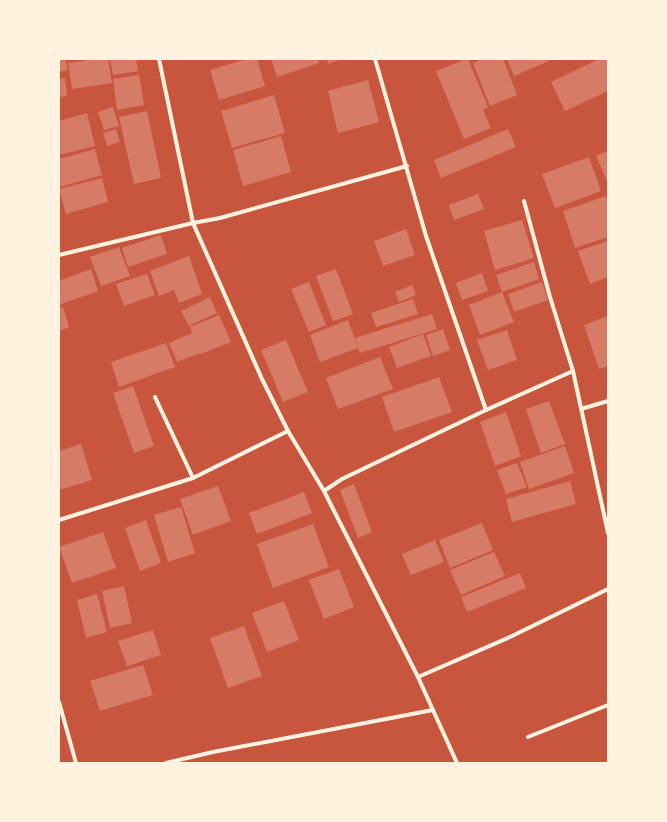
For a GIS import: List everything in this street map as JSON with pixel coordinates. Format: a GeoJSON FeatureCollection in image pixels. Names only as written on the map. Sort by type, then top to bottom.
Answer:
{"type":"FeatureCollection","features":[{"type":"Feature","properties":{"kind":"street"},"geometry":{"type":"LineString","coordinates":[[159,59],[193,223],[262,379],[288,431],[324,491],[418,677],[457,763]]}},
{"type":"Feature","properties":{"kind":"street"},"geometry":{"type":"LineString","coordinates":[[376,59],[426,236],[486,410]]}},
{"type":"Feature","properties":{"kind":"street"},"geometry":{"type":"LineString","coordinates":[[59,255],[220,218],[407,166]]}},
{"type":"Feature","properties":{"kind":"street"},"geometry":{"type":"LineString","coordinates":[[524,201],[550,297],[573,371],[608,533]]}},
{"type":"Feature","properties":{"kind":"street"},"geometry":{"type":"LineString","coordinates":[[324,491],[342,478],[573,371]]}},
{"type":"Feature","properties":{"kind":"street"},"geometry":{"type":"LineString","coordinates":[[155,397],[193,478]]}},
{"type":"Feature","properties":{"kind":"street"},"geometry":{"type":"LineString","coordinates":[[581,409],[608,401]]}},
{"type":"Feature","properties":{"kind":"street"},"geometry":{"type":"LineString","coordinates":[[59,520],[193,478],[288,431]]}},
{"type":"Feature","properties":{"kind":"street"},"geometry":{"type":"LineString","coordinates":[[418,677],[510,637],[608,589]]}},
{"type":"Feature","properties":{"kind":"street"},"geometry":{"type":"LineString","coordinates":[[59,702],[76,763]]}},
{"type":"Feature","properties":{"kind":"street"},"geometry":{"type":"LineString","coordinates":[[528,737],[608,705]]}},
{"type":"Feature","properties":{"kind":"street"},"geometry":{"type":"LineString","coordinates":[[166,763],[213,752],[433,710]]}},
{"type":"Feature","properties":{"kind":"building"},"geometry":{"type":"Polygon","coordinates":[[[59,59],[65,59],[68,70],[59,72],[59,59]]]}},
{"type":"Feature","properties":{"kind":"building"},"geometry":{"type":"Polygon","coordinates":[[[108,59],[112,83],[72,89],[68,63],[108,59]]]}},
{"type":"Feature","properties":{"kind":"building"},"geometry":{"type":"Polygon","coordinates":[[[110,59],[136,59],[138,71],[113,75],[110,59]]]}},
{"type":"Feature","properties":{"kind":"building"},"geometry":{"type":"Polygon","coordinates":[[[247,59],[257,59],[265,86],[219,100],[210,70],[247,59]]]}},
{"type":"Feature","properties":{"kind":"building"},"geometry":{"type":"Polygon","coordinates":[[[271,59],[318,59],[319,63],[277,77],[271,59]]]}},
{"type":"Feature","properties":{"kind":"building"},"geometry":{"type":"Polygon","coordinates":[[[327,59],[342,59],[328,64],[327,59]]]}},
{"type":"Feature","properties":{"kind":"building"},"geometry":{"type":"Polygon","coordinates":[[[468,59],[488,107],[483,110],[491,128],[464,139],[436,71],[468,59]]]}},
{"type":"Feature","properties":{"kind":"building"},"geometry":{"type":"Polygon","coordinates":[[[483,59],[503,59],[517,95],[490,106],[473,63],[483,59]]]}},
{"type":"Feature","properties":{"kind":"building"},"geometry":{"type":"Polygon","coordinates":[[[507,59],[549,59],[549,61],[514,76],[507,59]]]}},
{"type":"Feature","properties":{"kind":"building"},"geometry":{"type":"Polygon","coordinates":[[[599,59],[608,59],[608,91],[565,111],[551,82],[599,59]]]}},
{"type":"Feature","properties":{"kind":"building"},"geometry":{"type":"Polygon","coordinates":[[[139,75],[144,105],[117,110],[113,79],[139,75]]]}},
{"type":"Feature","properties":{"kind":"building"},"geometry":{"type":"Polygon","coordinates":[[[65,78],[67,96],[59,97],[59,79],[65,78]]]}},
{"type":"Feature","properties":{"kind":"building"},"geometry":{"type":"Polygon","coordinates":[[[368,80],[379,122],[338,133],[328,91],[368,80]]]}},
{"type":"Feature","properties":{"kind":"building"},"geometry":{"type":"Polygon","coordinates":[[[274,95],[285,133],[232,148],[221,111],[274,95]]]}},
{"type":"Feature","properties":{"kind":"building"},"geometry":{"type":"Polygon","coordinates":[[[113,107],[119,126],[104,130],[98,112],[113,107]]]}},
{"type":"Feature","properties":{"kind":"building"},"geometry":{"type":"Polygon","coordinates":[[[147,111],[161,178],[134,184],[119,117],[147,111]]]}},
{"type":"Feature","properties":{"kind":"building"},"geometry":{"type":"Polygon","coordinates":[[[87,113],[95,146],[59,155],[59,121],[87,113]]]}},
{"type":"Feature","properties":{"kind":"building"},"geometry":{"type":"Polygon","coordinates":[[[116,129],[120,142],[107,146],[103,133],[116,129]]]}},
{"type":"Feature","properties":{"kind":"building"},"geometry":{"type":"Polygon","coordinates":[[[508,129],[516,147],[441,178],[434,160],[508,129]]]}},
{"type":"Feature","properties":{"kind":"building"},"geometry":{"type":"Polygon","coordinates":[[[281,136],[291,172],[243,186],[233,150],[281,136]]]}},
{"type":"Feature","properties":{"kind":"building"},"geometry":{"type":"Polygon","coordinates":[[[95,149],[102,175],[60,187],[59,159],[95,149]]]}},
{"type":"Feature","properties":{"kind":"building"},"geometry":{"type":"Polygon","coordinates":[[[608,151],[608,183],[596,156],[608,151]]]}},
{"type":"Feature","properties":{"kind":"building"},"geometry":{"type":"Polygon","coordinates":[[[589,157],[601,191],[555,208],[542,174],[589,157]]]}},
{"type":"Feature","properties":{"kind":"building"},"geometry":{"type":"Polygon","coordinates":[[[102,178],[108,202],[66,214],[59,189],[102,178]]]}},
{"type":"Feature","properties":{"kind":"building"},"geometry":{"type":"Polygon","coordinates":[[[478,194],[484,209],[454,220],[449,205],[478,194]]]}},
{"type":"Feature","properties":{"kind":"building"},"geometry":{"type":"Polygon","coordinates":[[[606,196],[608,202],[608,237],[575,248],[563,211],[606,196]]]}},
{"type":"Feature","properties":{"kind":"building"},"geometry":{"type":"Polygon","coordinates":[[[522,220],[534,258],[495,270],[484,231],[522,220]]]}},
{"type":"Feature","properties":{"kind":"building"},"geometry":{"type":"Polygon","coordinates":[[[406,229],[415,255],[383,266],[374,241],[406,229]]]}},
{"type":"Feature","properties":{"kind":"building"},"geometry":{"type":"Polygon","coordinates":[[[161,235],[167,254],[128,267],[122,248],[161,235]]]}},
{"type":"Feature","properties":{"kind":"building"},"geometry":{"type":"Polygon","coordinates":[[[608,241],[608,277],[590,284],[578,251],[608,241]]]}},
{"type":"Feature","properties":{"kind":"building"},"geometry":{"type":"Polygon","coordinates":[[[119,247],[130,276],[101,286],[90,257],[119,247]]]}},
{"type":"Feature","properties":{"kind":"building"},"geometry":{"type":"Polygon","coordinates":[[[189,256],[202,294],[179,303],[174,290],[159,296],[150,271],[189,256]]]}},
{"type":"Feature","properties":{"kind":"building"},"geometry":{"type":"Polygon","coordinates":[[[534,262],[539,279],[502,292],[496,275],[534,262]]]}},
{"type":"Feature","properties":{"kind":"building"},"geometry":{"type":"Polygon","coordinates":[[[91,269],[98,291],[59,305],[59,281],[91,269]]]}},
{"type":"Feature","properties":{"kind":"building"},"geometry":{"type":"Polygon","coordinates":[[[336,269],[353,314],[333,321],[316,276],[336,269]]]}},
{"type":"Feature","properties":{"kind":"building"},"geometry":{"type":"Polygon","coordinates":[[[482,273],[488,291],[462,300],[456,283],[482,273]]]}},
{"type":"Feature","properties":{"kind":"building"},"geometry":{"type":"Polygon","coordinates":[[[147,274],[155,295],[124,306],[116,284],[147,274]]]}},
{"type":"Feature","properties":{"kind":"building"},"geometry":{"type":"Polygon","coordinates":[[[309,282],[326,325],[309,332],[291,289],[309,282]]]}},
{"type":"Feature","properties":{"kind":"building"},"geometry":{"type":"Polygon","coordinates":[[[542,282],[548,300],[514,312],[508,294],[542,282]]]}},
{"type":"Feature","properties":{"kind":"building"},"geometry":{"type":"Polygon","coordinates":[[[412,285],[416,295],[399,302],[395,292],[412,285]]]}},
{"type":"Feature","properties":{"kind":"building"},"geometry":{"type":"Polygon","coordinates":[[[502,292],[514,322],[480,335],[469,305],[502,292]]]}},
{"type":"Feature","properties":{"kind":"building"},"geometry":{"type":"Polygon","coordinates":[[[210,297],[217,313],[189,326],[181,311],[210,297]]]}},
{"type":"Feature","properties":{"kind":"building"},"geometry":{"type":"Polygon","coordinates":[[[413,299],[418,314],[376,327],[371,313],[413,299]]]}},
{"type":"Feature","properties":{"kind":"building"},"geometry":{"type":"Polygon","coordinates":[[[63,307],[69,327],[59,331],[59,308],[63,307]]]}},
{"type":"Feature","properties":{"kind":"building"},"geometry":{"type":"Polygon","coordinates":[[[432,314],[437,329],[360,353],[355,338],[432,314]]]}},
{"type":"Feature","properties":{"kind":"building"},"geometry":{"type":"Polygon","coordinates":[[[219,315],[231,342],[177,362],[169,343],[192,333],[190,327],[219,315]]]}},
{"type":"Feature","properties":{"kind":"building"},"geometry":{"type":"Polygon","coordinates":[[[608,316],[608,366],[599,369],[584,325],[608,316]]]}},
{"type":"Feature","properties":{"kind":"building"},"geometry":{"type":"Polygon","coordinates":[[[348,320],[358,348],[320,362],[310,335],[348,320]]]}},
{"type":"Feature","properties":{"kind":"building"},"geometry":{"type":"Polygon","coordinates":[[[443,329],[450,350],[433,356],[426,335],[443,329]]]}},
{"type":"Feature","properties":{"kind":"building"},"geometry":{"type":"Polygon","coordinates":[[[507,330],[517,360],[488,370],[477,340],[507,330]]]}},
{"type":"Feature","properties":{"kind":"building"},"geometry":{"type":"Polygon","coordinates":[[[423,334],[431,356],[397,368],[389,347],[423,334]]]}},
{"type":"Feature","properties":{"kind":"building"},"geometry":{"type":"Polygon","coordinates":[[[286,340],[308,392],[283,402],[261,350],[286,340]]]}},
{"type":"Feature","properties":{"kind":"building"},"geometry":{"type":"Polygon","coordinates":[[[166,343],[175,367],[119,387],[111,362],[166,343]]]}},
{"type":"Feature","properties":{"kind":"building"},"geometry":{"type":"Polygon","coordinates":[[[380,357],[393,389],[338,409],[326,378],[380,357]]]}},
{"type":"Feature","properties":{"kind":"building"},"geometry":{"type":"Polygon","coordinates":[[[439,377],[452,412],[394,432],[382,397],[439,377]]]}},
{"type":"Feature","properties":{"kind":"building"},"geometry":{"type":"Polygon","coordinates":[[[133,386],[154,446],[134,453],[113,393],[133,386]]]}},
{"type":"Feature","properties":{"kind":"building"},"geometry":{"type":"Polygon","coordinates":[[[549,401],[565,444],[541,453],[526,409],[549,401]]]}},
{"type":"Feature","properties":{"kind":"building"},"geometry":{"type":"Polygon","coordinates":[[[506,412],[521,456],[495,466],[480,422],[506,412]]]}},
{"type":"Feature","properties":{"kind":"building"},"geometry":{"type":"Polygon","coordinates":[[[81,444],[92,480],[59,490],[59,451],[81,444]]]}},
{"type":"Feature","properties":{"kind":"building"},"geometry":{"type":"Polygon","coordinates":[[[565,446],[574,473],[529,489],[520,462],[565,446]]]}},
{"type":"Feature","properties":{"kind":"building"},"geometry":{"type":"Polygon","coordinates":[[[517,463],[527,487],[506,494],[497,470],[517,463]]]}},
{"type":"Feature","properties":{"kind":"building"},"geometry":{"type":"Polygon","coordinates":[[[570,481],[576,504],[512,522],[506,499],[570,481]]]}},
{"type":"Feature","properties":{"kind":"building"},"geometry":{"type":"Polygon","coordinates":[[[354,484],[372,532],[358,538],[340,490],[354,484]]]}},
{"type":"Feature","properties":{"kind":"building"},"geometry":{"type":"Polygon","coordinates":[[[218,486],[231,521],[193,535],[180,499],[218,486]]]}},
{"type":"Feature","properties":{"kind":"building"},"geometry":{"type":"Polygon","coordinates":[[[304,492],[312,513],[257,534],[249,513],[304,492]]]}},
{"type":"Feature","properties":{"kind":"building"},"geometry":{"type":"Polygon","coordinates":[[[181,507],[195,553],[168,562],[154,515],[181,507]]]}},
{"type":"Feature","properties":{"kind":"building"},"geometry":{"type":"Polygon","coordinates":[[[146,520],[161,563],[140,571],[125,528],[146,520]]]}},
{"type":"Feature","properties":{"kind":"building"},"geometry":{"type":"Polygon","coordinates":[[[482,523],[493,550],[450,568],[439,540],[482,523]]]}},
{"type":"Feature","properties":{"kind":"building"},"geometry":{"type":"Polygon","coordinates":[[[313,524],[329,567],[273,588],[257,544],[313,524]]]}},
{"type":"Feature","properties":{"kind":"building"},"geometry":{"type":"Polygon","coordinates":[[[103,532],[116,568],[72,583],[59,547],[103,532]]]}},
{"type":"Feature","properties":{"kind":"building"},"geometry":{"type":"Polygon","coordinates":[[[435,540],[444,562],[411,575],[402,554],[435,540]]]}},
{"type":"Feature","properties":{"kind":"building"},"geometry":{"type":"Polygon","coordinates":[[[494,552],[505,576],[461,595],[450,570],[494,552]]]}},
{"type":"Feature","properties":{"kind":"building"},"geometry":{"type":"Polygon","coordinates":[[[339,569],[354,607],[324,619],[309,580],[339,569]]]}},
{"type":"Feature","properties":{"kind":"building"},"geometry":{"type":"Polygon","coordinates":[[[520,573],[526,588],[467,612],[461,597],[520,573]]]}},
{"type":"Feature","properties":{"kind":"building"},"geometry":{"type":"Polygon","coordinates":[[[124,586],[132,623],[110,628],[102,591],[124,586]]]}},
{"type":"Feature","properties":{"kind":"building"},"geometry":{"type":"Polygon","coordinates":[[[97,594],[107,632],[86,638],[77,600],[97,594]]]}},
{"type":"Feature","properties":{"kind":"building"},"geometry":{"type":"Polygon","coordinates":[[[284,601],[299,640],[267,652],[252,613],[284,601]]]}},
{"type":"Feature","properties":{"kind":"building"},"geometry":{"type":"Polygon","coordinates":[[[244,626],[262,676],[228,688],[210,638],[244,626]]]}},
{"type":"Feature","properties":{"kind":"building"},"geometry":{"type":"Polygon","coordinates":[[[153,630],[161,655],[127,666],[118,641],[153,630]]]}},
{"type":"Feature","properties":{"kind":"building"},"geometry":{"type":"Polygon","coordinates":[[[143,665],[153,695],[100,711],[90,681],[143,665]]]}}]}
